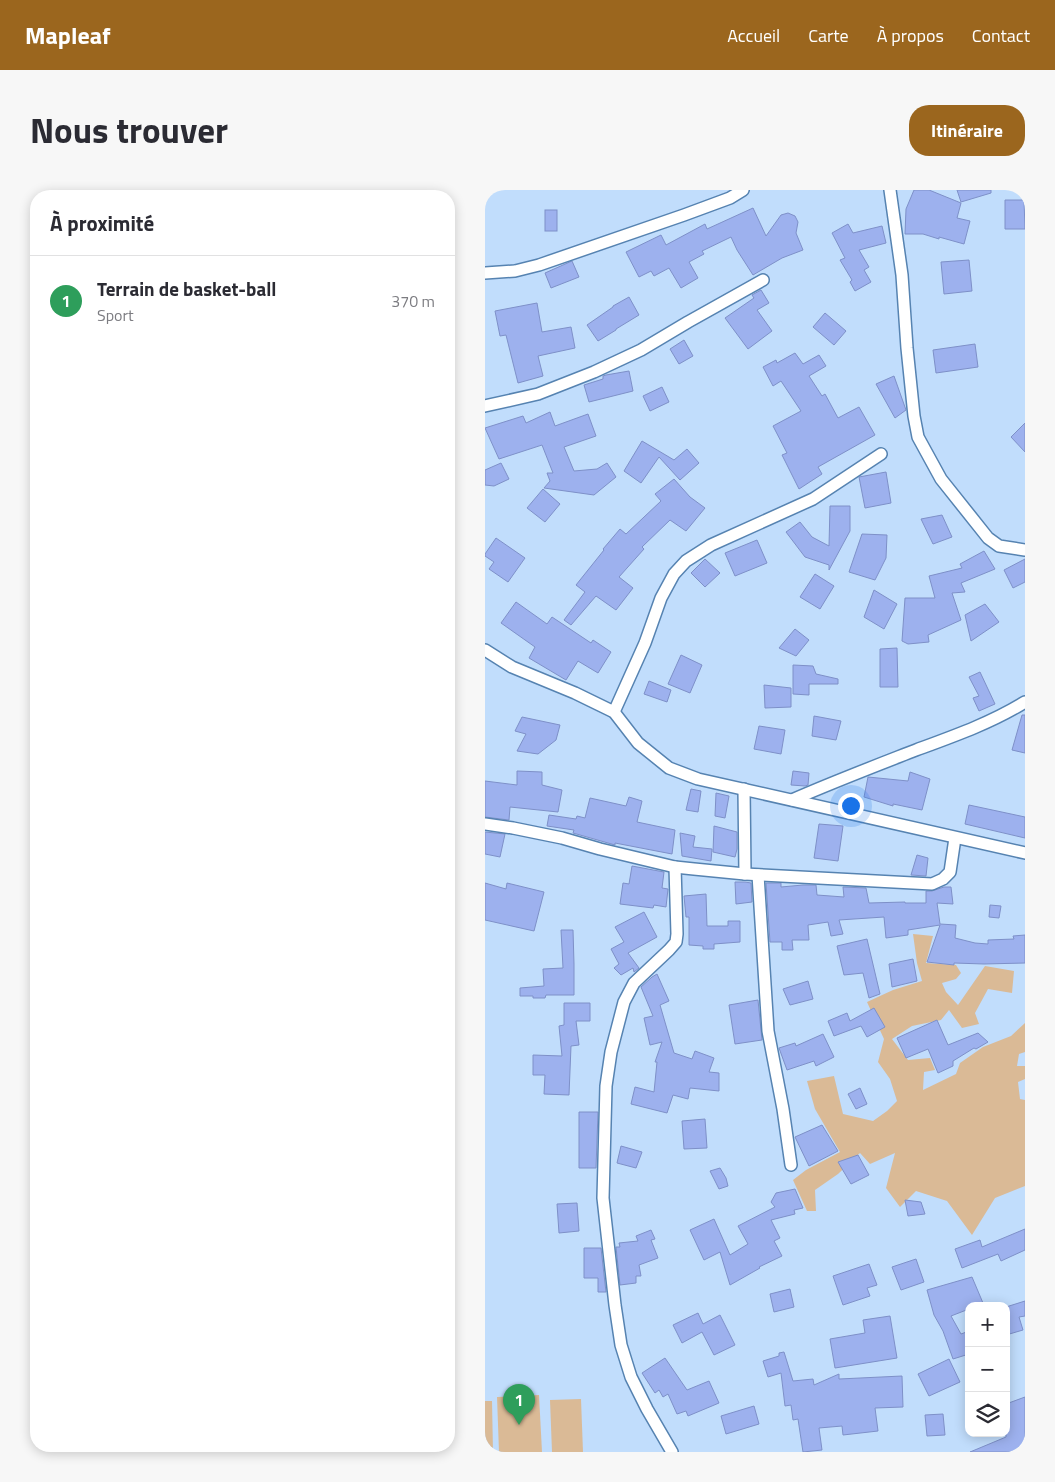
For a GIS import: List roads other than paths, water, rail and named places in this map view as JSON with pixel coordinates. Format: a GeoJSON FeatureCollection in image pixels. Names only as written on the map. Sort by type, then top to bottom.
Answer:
{"type":"FeatureCollection","features":[{"type":"Feature","properties":{"kind":"street"},"geometry":{"type":"LineString","coordinates":[[485,273],[515,271],[539,266],[726,194],[743,190]]}},
{"type":"Feature","properties":{"kind":"street"},"geometry":{"type":"LineString","coordinates":[[890,190],[902,275],[907,348],[918,437],[941,479],[988,538],[999,546],[1025,550]]}},
{"type":"Feature","properties":{"kind":"street"},"geometry":{"type":"LineString","coordinates":[[485,406],[538,394],[595,372],[641,350],[763,280]]}},
{"type":"Feature","properties":{"kind":"street"},"geometry":{"type":"LineString","coordinates":[[614,712],[645,643],[661,598],[674,574],[686,561],[711,545],[813,499],[881,454]]}},
{"type":"Feature","properties":{"kind":"street"},"geometry":{"type":"LineString","coordinates":[[485,650],[511,667],[575,693],[614,712],[638,743],[669,768],[698,779],[1025,854]]}},
{"type":"Feature","properties":{"kind":"street"},"geometry":{"type":"LineString","coordinates":[[792,800],[844,777],[977,726],[1025,702]]}},
{"type":"Feature","properties":{"kind":"street"},"geometry":{"type":"LineString","coordinates":[[745,789],[745,874]]}},
{"type":"Feature","properties":{"kind":"street"},"geometry":{"type":"LineString","coordinates":[[485,824],[562,838],[600,850],[675,867],[758,875],[931,884],[943,880],[950,872],[955,838]]}},
{"type":"Feature","properties":{"kind":"street"},"geometry":{"type":"LineString","coordinates":[[672,1452],[647,1410],[631,1377],[621,1345],[603,1198],[607,1086],[611,1052],[624,1002],[634,983],[676,942],[675,867]]}},
{"type":"Feature","properties":{"kind":"street"},"geometry":{"type":"LineString","coordinates":[[758,875],[768,1031],[783,1109],[791,1165]]}},
{"type":"Feature","properties":{"kind":"place","name":"Terrain de basket-ball"},"geometry":{"type":"Point","coordinates":[519,1425]}}]}
